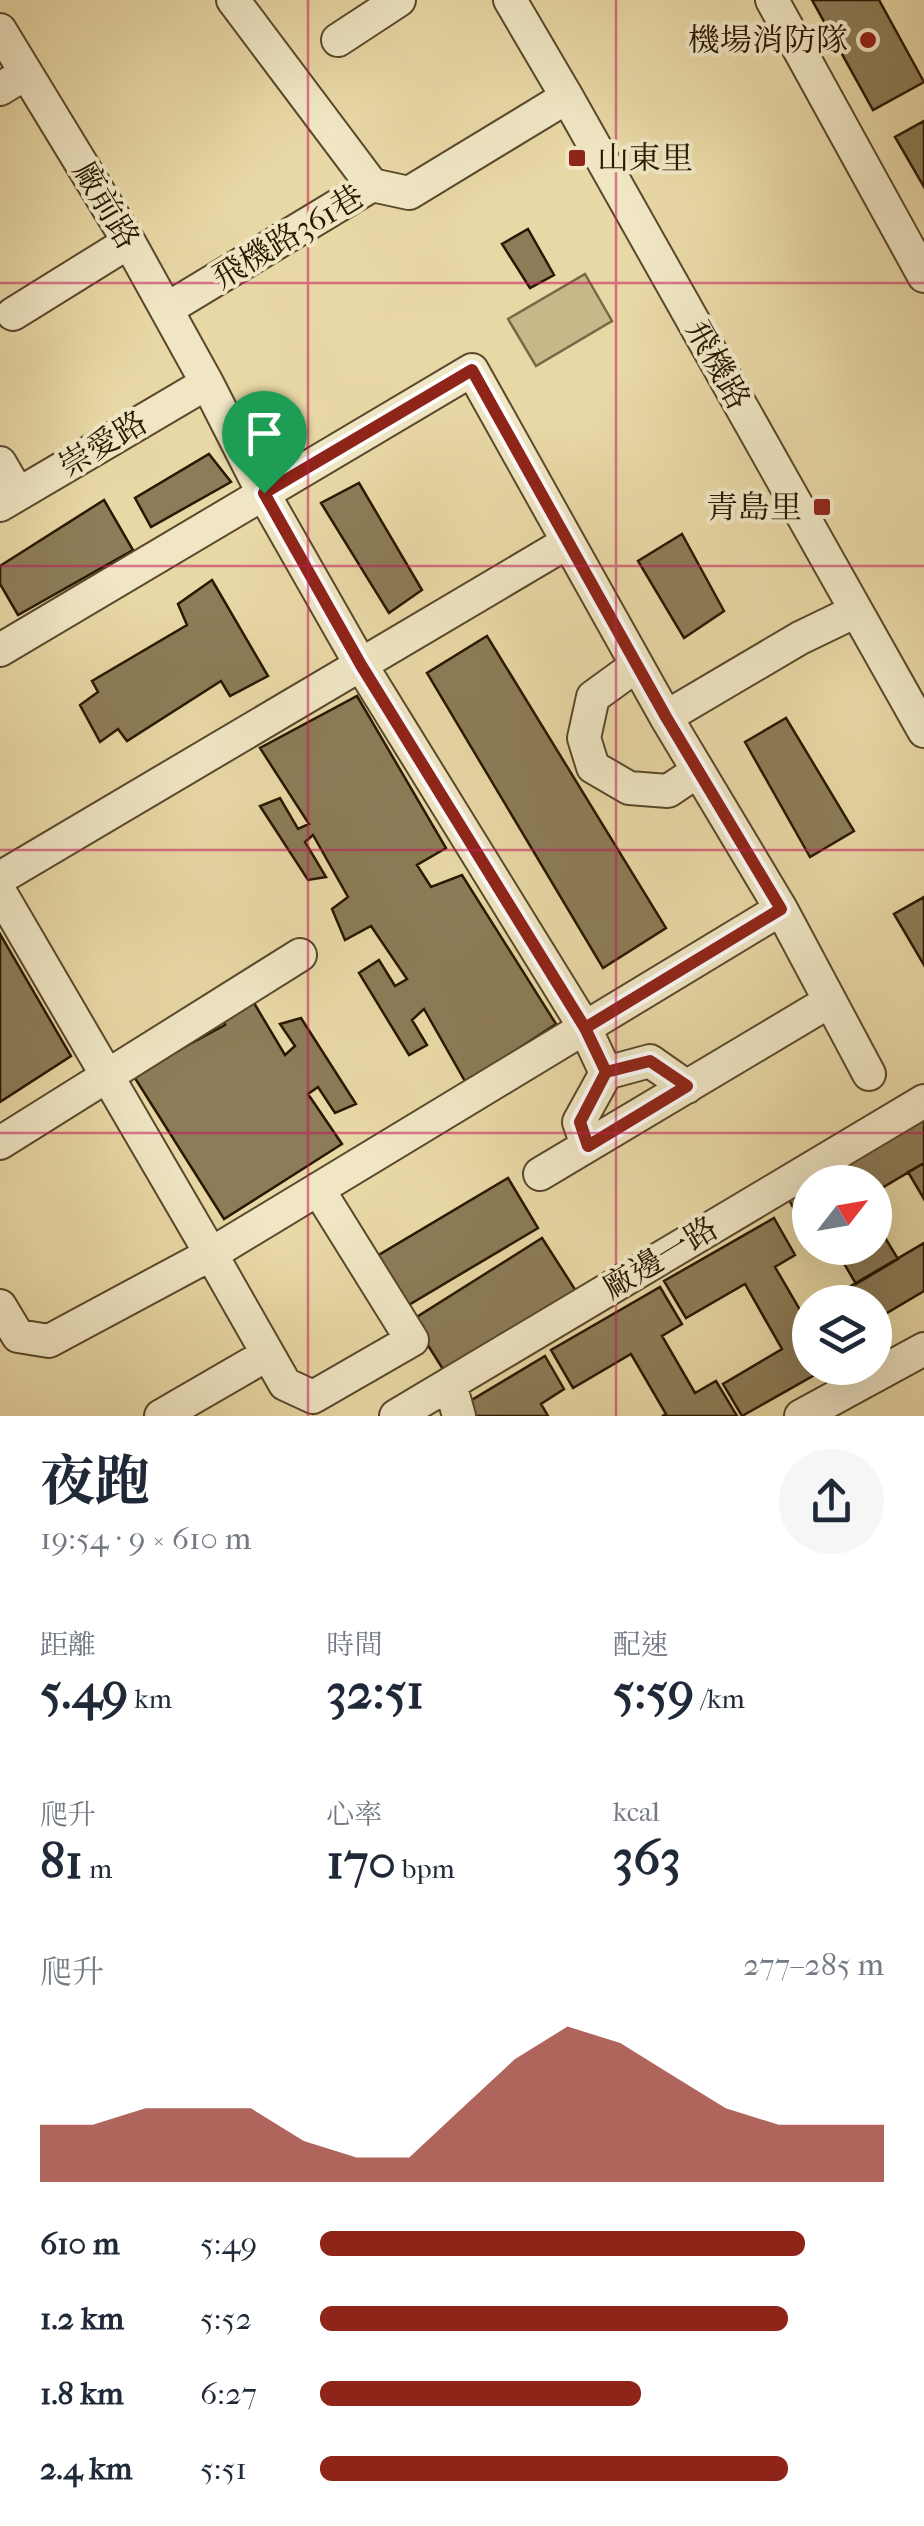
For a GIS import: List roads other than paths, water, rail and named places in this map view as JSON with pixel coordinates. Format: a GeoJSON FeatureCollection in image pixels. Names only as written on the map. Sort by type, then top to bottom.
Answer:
{"type":"FeatureCollection","features":[{"type":"Feature","properties":{"kind":"street"},"geometry":{"type":"LineString","coordinates":[[233,0],[372,185]]}},
{"type":"Feature","properties":{"kind":"street"},"geometry":{"type":"LineString","coordinates":[[338,40],[399,0]]}},
{"type":"Feature","properties":{"kind":"street","name":"飛機路"},"geometry":{"type":"LineString","coordinates":[[510,0],[924,732]]}},
{"type":"Feature","properties":{"kind":"street"},"geometry":{"type":"LineString","coordinates":[[772,0],[924,276]]}},
{"type":"Feature","properties":{"kind":"street","name":"廠前路"},"geometry":{"type":"LineString","coordinates":[[0,30],[13,81],[129,242],[361,665],[585,1028],[606,1072]]}},
{"type":"Feature","properties":{"kind":"street","name":"飛機路361巷"},"geometry":{"type":"LineString","coordinates":[[167,309],[372,185],[409,193],[567,98]]}},
{"type":"Feature","properties":{"kind":"street"},"geometry":{"type":"LineString","coordinates":[[12,314],[129,242]]}},
{"type":"Feature","properties":{"kind":"street"},"geometry":{"type":"LineString","coordinates":[[0,650],[472,370],[636,665],[781,909],[869,1074]]}},
{"type":"Feature","properties":{"kind":"street","name":"崇愛路"},"geometry":{"type":"LineString","coordinates":[[9,499],[207,383]]}},
{"type":"Feature","properties":{"kind":"street"},"geometry":{"type":"LineString","coordinates":[[0,464],[9,499]]}},
{"type":"Feature","properties":{"kind":"street"},"geometry":{"type":"LineString","coordinates":[[0,878],[568,542]]}},
{"type":"Feature","properties":{"kind":"street"},"geometry":{"type":"LineString","coordinates":[[666,717],[800,638],[856,611]]}},
{"type":"Feature","properties":{"kind":"street"},"geometry":{"type":"LineString","coordinates":[[636,665],[593,697],[584,738],[593,766],[630,788],[668,791],[698,771]]}},
{"type":"Feature","properties":{"kind":"street"},"geometry":{"type":"LineString","coordinates":[[0,892],[285,1384],[314,1397],[412,1340],[318,1189]]}},
{"type":"Feature","properties":{"kind":"street"},"geometry":{"type":"LineString","coordinates":[[0,1306],[18,1336],[50,1341],[210,1254],[781,909]]}},
{"type":"Feature","properties":{"kind":"street"},"geometry":{"type":"LineString","coordinates":[[0,1143],[300,955]]}},
{"type":"Feature","properties":{"kind":"street"},"geometry":{"type":"LineString","coordinates":[[540,1174],[830,1001]]}},
{"type":"Feature","properties":{"kind":"street"},"geometry":{"type":"LineString","coordinates":[[588,1146],[580,1122],[606,1072],[650,1061],[687,1086]]}},
{"type":"Feature","properties":{"kind":"street","name":"廠邊一路"},"geometry":{"type":"LineString","coordinates":[[396,1416],[924,1101]]}},
{"type":"Feature","properties":{"kind":"street"},"geometry":{"type":"LineString","coordinates":[[801,1416],[924,1349]]}},
{"type":"Feature","properties":{"kind":"street"},"geometry":{"type":"LineString","coordinates":[[162,1416],[268,1354]]}},
{"type":"Feature","properties":{"kind":"street"},"geometry":{"type":"LineString","coordinates":[[450,1384],[459,1416]]}},
{"type":"Feature","properties":{"kind":"place","name":"機場消防隊"},"geometry":{"type":"Point","coordinates":[868,40]}},
{"type":"Feature","properties":{"kind":"place","name":"山東里"},"geometry":{"type":"Point","coordinates":[577,158]}},
{"type":"Feature","properties":{"kind":"place","name":"青島里"},"geometry":{"type":"Point","coordinates":[822,507]}}]}
